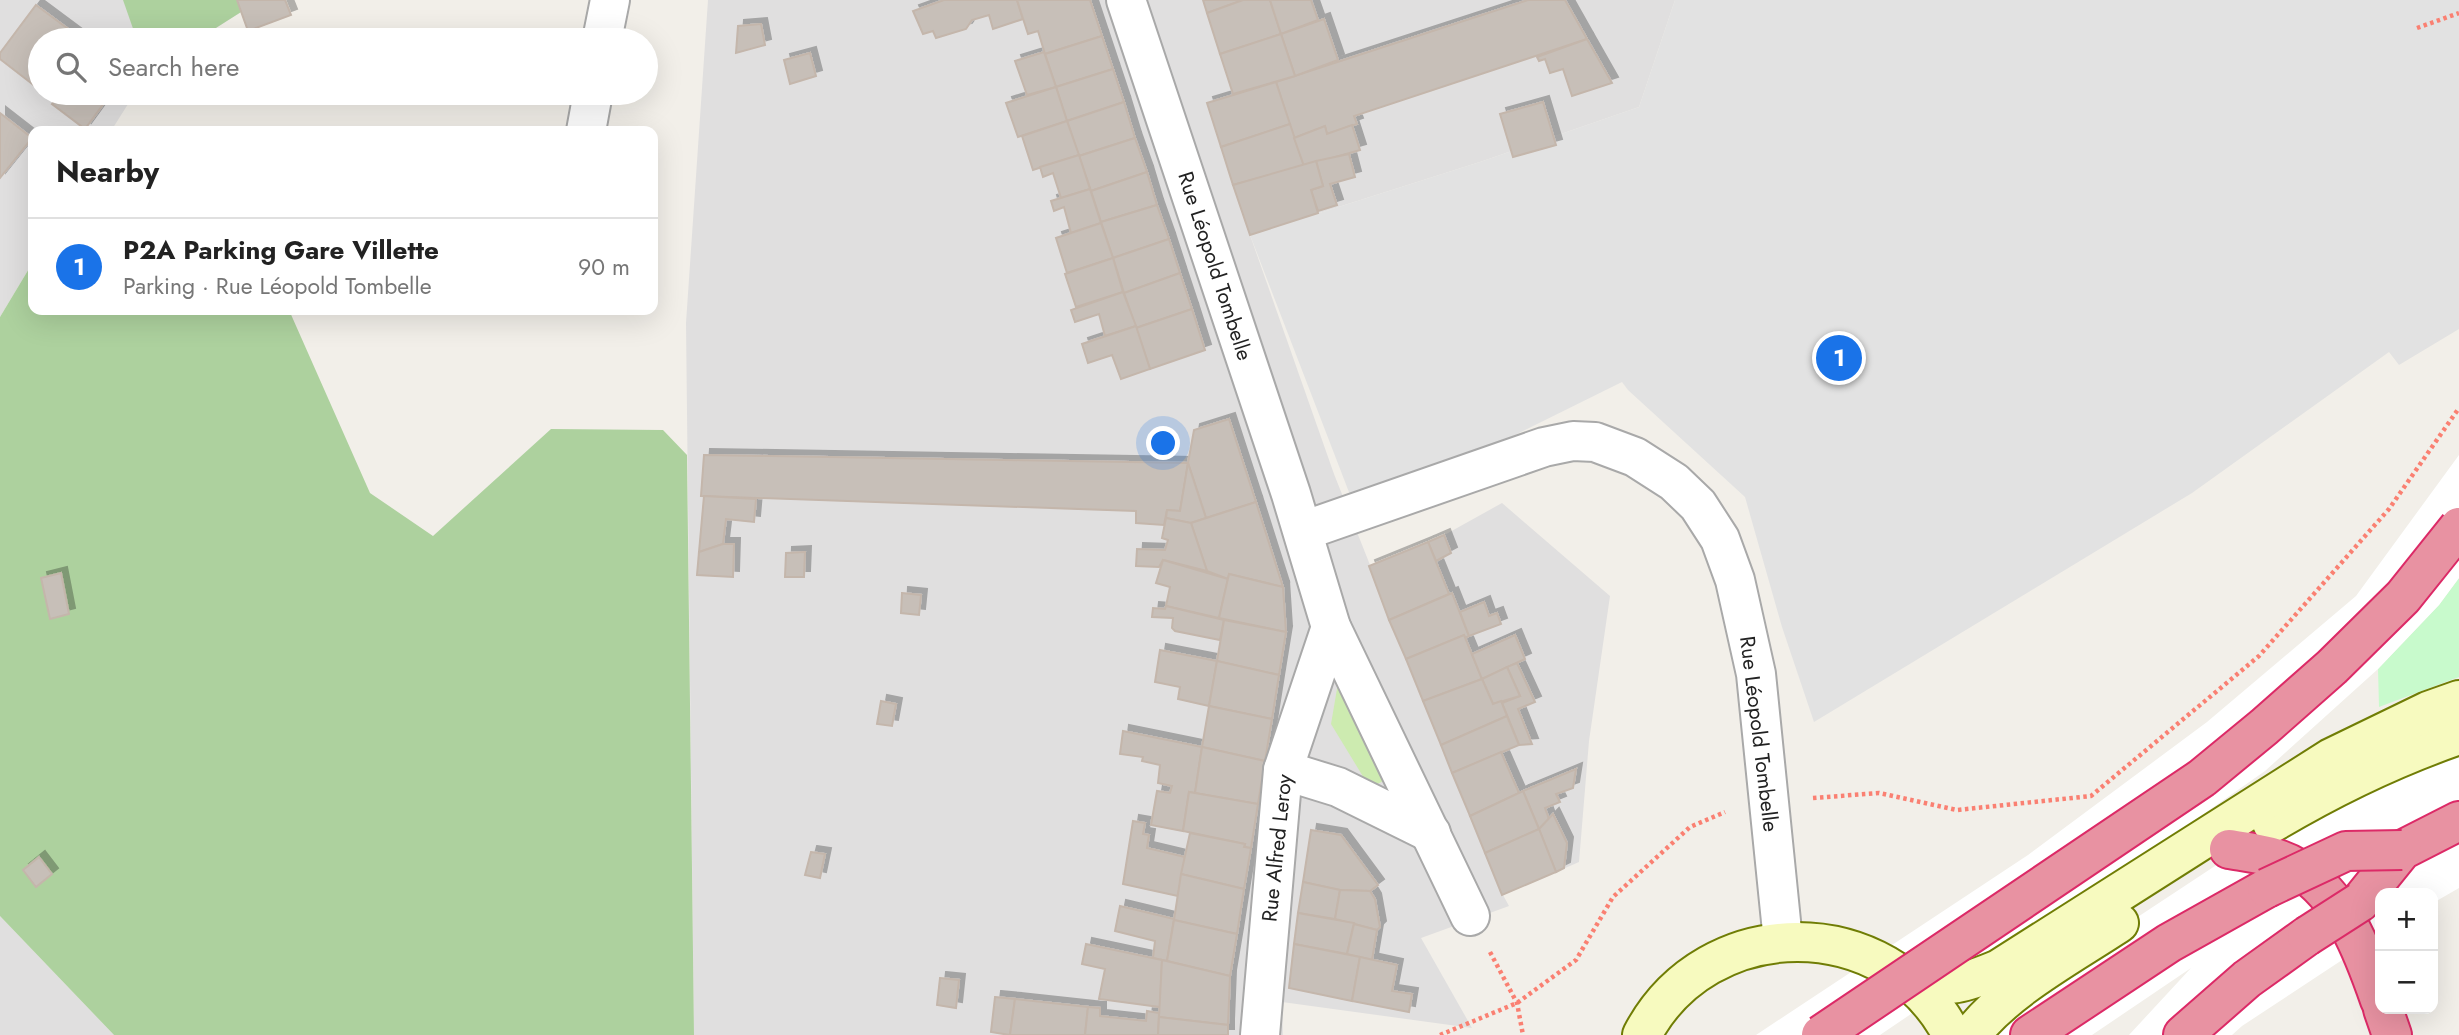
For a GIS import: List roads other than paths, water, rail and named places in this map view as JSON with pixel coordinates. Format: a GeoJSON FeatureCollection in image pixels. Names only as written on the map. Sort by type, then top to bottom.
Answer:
{"type":"FeatureCollection","features":[{"type":"Feature","properties":{"kind":"highway"},"geometry":{"type":"LineString","coordinates":[[1821,1035],[2202,778],[2332,667],[2403,597],[2459,527]]}},
{"type":"Feature","properties":{"kind":"highway"},"geometry":{"type":"LineString","coordinates":[[2183,1035],[2247,979],[2360,902],[2402,850],[2459,821]]}},
{"type":"Feature","properties":{"kind":"highway"},"geometry":{"type":"LineString","coordinates":[[2228,849],[2267,856],[2297,868],[2327,894],[2353,930],[2375,987]]}},
{"type":"Feature","properties":{"kind":"highway"},"geometry":{"type":"LineString","coordinates":[[2030,1035],[2169,943],[2267,888],[2346,851],[2402,850]]}},
{"type":"Feature","properties":{"kind":"highway"},"geometry":{"type":"LineString","coordinates":[[2385,1014],[2392,1035]]}},
{"type":"Feature","properties":{"kind":"main road"},"geometry":{"type":"LineString","coordinates":[[1912,983],[1949,986],[1999,969],[2330,758],[2428,711],[2459,700]]}},
{"type":"Feature","properties":{"kind":"main road"},"geometry":{"type":"LineString","coordinates":[[1971,1035],[1983,1019],[2006,999],[2228,849],[2302,805],[2370,772],[2459,735]]}},
{"type":"Feature","properties":{"kind":"main road"},"geometry":{"type":"LineString","coordinates":[[1642,1035],[1653,1014],[1689,977],[1733,952],[1783,941],[1830,944],[1873,957],[1912,983],[1942,1016],[1952,1035]]}},
{"type":"Feature","properties":{"kind":"street"},"geometry":{"type":"LineString","coordinates":[[604,28],[610,0]]}},
{"type":"Feature","properties":{"kind":"street","name":"Rue Léopold Tombelle"},"geometry":{"type":"LineString","coordinates":[[1126,0],[1303,531],[1331,627],[1470,916]]}},
{"type":"Feature","properties":{"kind":"street"},"geometry":{"type":"LineString","coordinates":[[587,126],[591,105]]}},
{"type":"Feature","properties":{"kind":"street","name":"Rue Léopold Tombelle"},"geometry":{"type":"LineString","coordinates":[[1303,531],[1544,447],[1573,441],[1595,442],[1634,457],[1675,482],[1698,505],[1720,540],[1735,580],[1756,674],[1783,941]]}},
{"type":"Feature","properties":{"kind":"street","name":"Rue Alfred Leroy"},"geometry":{"type":"LineString","coordinates":[[1260,1035],[1283,770],[1331,627]]}},
{"type":"Feature","properties":{"kind":"street"},"geometry":{"type":"LineString","coordinates":[[1283,770],[1338,787],[1431,833]]}},
{"type":"Feature","properties":{"kind":"place","name":"P2A Parking Gare Villette"},"geometry":{"type":"Point","coordinates":[1839,358]}}]}
